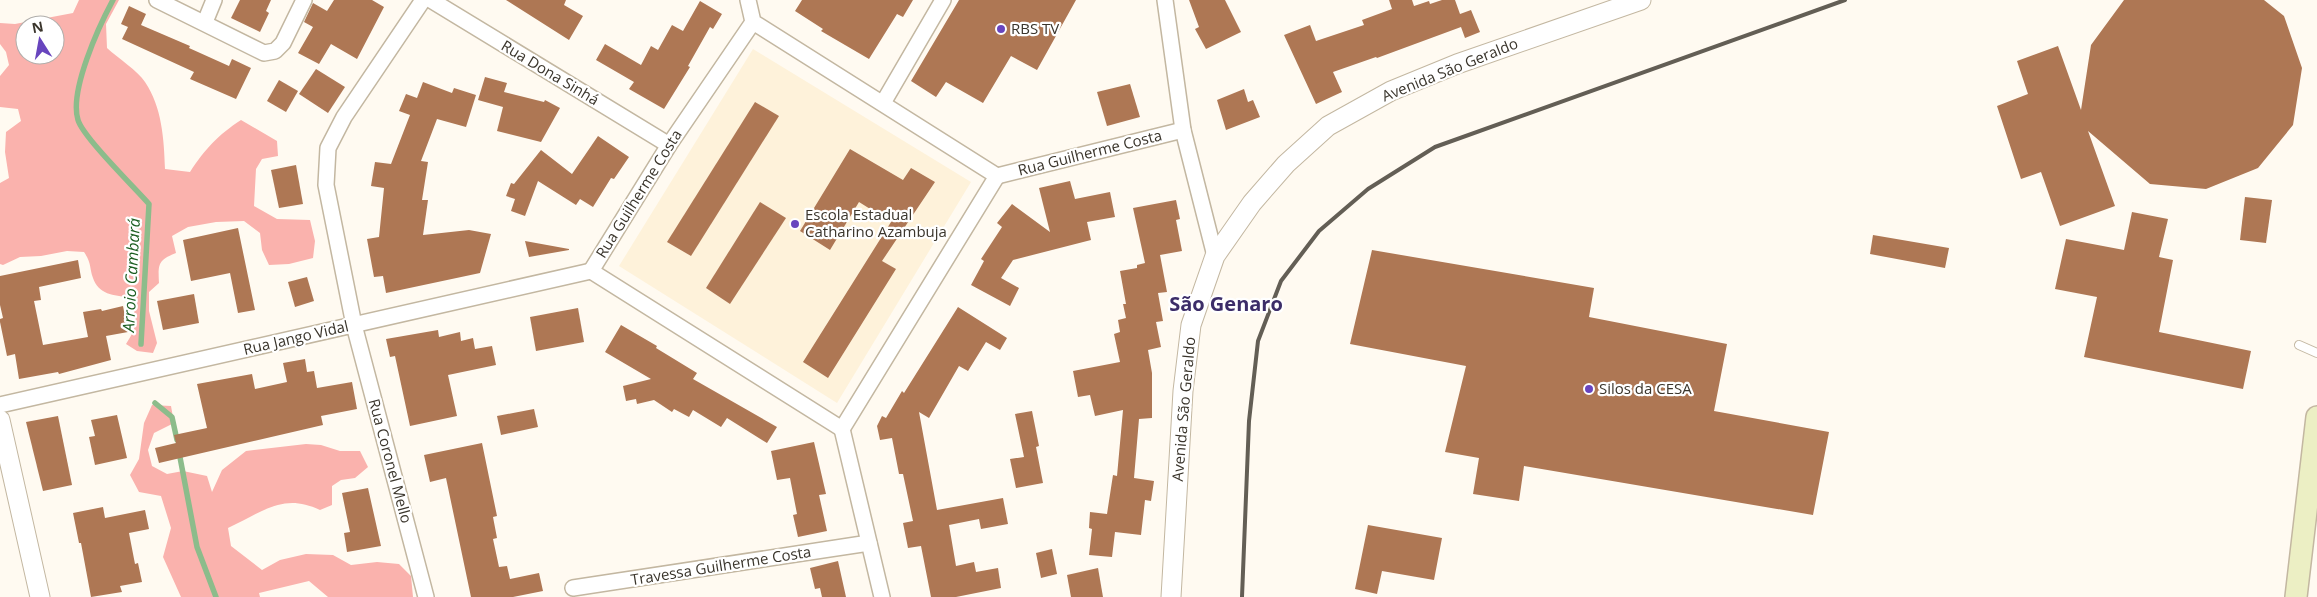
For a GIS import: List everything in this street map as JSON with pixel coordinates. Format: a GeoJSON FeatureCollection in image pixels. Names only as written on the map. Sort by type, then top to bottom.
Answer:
{"type":"FeatureCollection","features":[{"type":"Feature","properties":{"kind":"main road"},"geometry":{"type":"LineString","coordinates":[[2296,597],[2312,507],[2317,417]]}},
{"type":"Feature","properties":{"kind":"street"},"geometry":{"type":"LineString","coordinates":[[157,0],[264,53],[275,51],[283,43],[304,0]]}},
{"type":"Feature","properties":{"kind":"street"},"geometry":{"type":"LineString","coordinates":[[204,22],[214,0]]}},
{"type":"Feature","properties":{"kind":"street","name":"Rua Coronel Mello"},"geometry":{"type":"LineString","coordinates":[[423,0],[344,117],[328,148],[326,185],[354,324],[426,597]]}},
{"type":"Feature","properties":{"kind":"street","name":"Rua Dona Sinhá"},"geometry":{"type":"LineString","coordinates":[[431,0],[669,145]]}},
{"type":"Feature","properties":{"kind":"street"},"geometry":{"type":"LineString","coordinates":[[748,0],[754,22]]}},
{"type":"Feature","properties":{"kind":"street"},"geometry":{"type":"LineString","coordinates":[[882,102],[943,0]]}},
{"type":"Feature","properties":{"kind":"street"},"geometry":{"type":"LineString","coordinates":[[1165,0],[1183,130],[1215,256]]}},
{"type":"Feature","properties":{"kind":"street","name":"Avenida São Geraldo"},"geometry":{"type":"LineString","coordinates":[[1172,597],[1183,391],[1191,325],[1215,256],[1252,203],[1286,164],[1328,126],[1391,91],[1449,68],[1641,0]]}},
{"type":"Feature","properties":{"kind":"street","name":"Rua Guilherme Costa"},"geometry":{"type":"LineString","coordinates":[[997,176],[754,22],[669,145],[591,271],[842,429],[997,176],[1183,130]]}},
{"type":"Feature","properties":{"kind":"street","name":"Rua Jango Vidal"},"geometry":{"type":"LineString","coordinates":[[0,405],[591,271]]}},
{"type":"Feature","properties":{"kind":"street"},"geometry":{"type":"LineString","coordinates":[[0,420],[40,597]]}},
{"type":"Feature","properties":{"kind":"street"},"geometry":{"type":"LineString","coordinates":[[842,429],[882,597]]}},
{"type":"Feature","properties":{"kind":"street","name":"Travessa Guilherme Costa"},"geometry":{"type":"LineString","coordinates":[[573,588],[869,543]]}},
{"type":"Feature","properties":{"kind":"lane"},"geometry":{"type":"LineString","coordinates":[[2298,345],[2317,353]]}},
{"type":"Feature","properties":{"kind":"shaded area"},"geometry":{"type":"Polygon","coordinates":[[[79,0],[119,0],[106,24],[107,48],[138,73],[151,92],[161,124],[165,169],[190,172],[212,143],[241,120],[277,141],[278,156],[262,159],[256,169],[254,206],[277,219],[310,220],[315,241],[313,258],[289,264],[269,265],[262,250],[260,233],[244,221],[216,222],[188,227],[172,236],[176,253],[162,261],[159,267],[159,283],[149,292],[149,311],[157,343],[153,353],[137,351],[126,344],[135,326],[134,311],[129,297],[112,295],[99,288],[95,283],[84,252],[67,251],[41,256],[20,257],[3,265],[0,264],[0,183],[9,178],[5,152],[6,132],[21,121],[18,109],[0,107],[0,76],[9,65],[6,52],[0,44],[0,23],[15,24],[15,65],[65,65],[65,15],[62,15],[73,13],[79,0]]]}},
{"type":"Feature","properties":{"kind":"shaded area","name":"Escola Estadual Catharino Azambuja"},"geometry":{"type":"Polygon","coordinates":[[[753,49],[971,182],[837,403],[619,266],[753,49]]]}},
{"type":"Feature","properties":{"kind":"shaded area"},"geometry":{"type":"Polygon","coordinates":[[[152,405],[171,406],[174,423],[154,433],[148,450],[152,466],[167,474],[183,471],[207,476],[212,492],[222,470],[246,451],[306,444],[321,445],[340,451],[360,451],[368,467],[355,478],[341,480],[332,486],[332,505],[320,510],[295,503],[273,506],[228,528],[231,546],[262,570],[280,560],[306,554],[333,555],[351,565],[377,562],[399,564],[411,576],[413,597],[328,597],[309,581],[259,593],[260,597],[181,597],[163,557],[171,528],[161,496],[139,492],[130,475],[139,459],[144,423],[152,405]]]}},
{"type":"Feature","properties":{"kind":"building"},"geometry":{"type":"Polygon","coordinates":[[[240,0],[271,0],[266,11],[269,13],[260,32],[231,18],[240,0]]]}},
{"type":"Feature","properties":{"kind":"building"},"geometry":{"type":"Polygon","coordinates":[[[334,0],[372,0],[384,7],[357,59],[331,44],[319,64],[298,53],[313,27],[304,22],[313,3],[327,11],[334,0]]]}},
{"type":"Feature","properties":{"kind":"building"},"geometry":{"type":"Polygon","coordinates":[[[506,0],[566,0],[564,5],[583,16],[569,40],[506,0]]]}},
{"type":"Feature","properties":{"kind":"building"},"geometry":{"type":"Polygon","coordinates":[[[802,0],[913,0],[903,17],[897,14],[869,59],[821,31],[823,29],[795,11],[802,0]]]}},
{"type":"Feature","properties":{"kind":"building","name":"RBS TV"},"geometry":{"type":"Polygon","coordinates":[[[959,0],[1076,0],[1037,70],[1011,56],[983,103],[946,82],[936,97],[911,81],[959,0]]]}},
{"type":"Feature","properties":{"kind":"building"},"geometry":{"type":"Polygon","coordinates":[[[1189,0],[1225,0],[1241,32],[1206,49],[1195,29],[1199,27],[1189,0]]]}},
{"type":"Feature","properties":{"kind":"building"},"geometry":{"type":"Polygon","coordinates":[[[1389,0],[1412,0],[1414,6],[1429,1],[1430,4],[1442,0],[1455,0],[1460,14],[1471,10],[1480,32],[1465,38],[1461,27],[1333,72],[1342,92],[1316,104],[1284,35],[1310,25],[1316,41],[1364,25],[1362,20],[1392,9],[1389,0]]]}},
{"type":"Feature","properties":{"kind":"building"},"geometry":{"type":"Polygon","coordinates":[[[2124,0],[2264,0],[2284,16],[2302,68],[2293,125],[2258,168],[2206,189],[2150,184],[2088,131],[2115,206],[2060,226],[2041,172],[2021,179],[1997,106],[2028,94],[2017,61],[2058,46],[2081,110],[2091,45],[2124,0]]]}},
{"type":"Feature","properties":{"kind":"building"},"geometry":{"type":"Polygon","coordinates":[[[700,1],[722,14],[713,29],[710,27],[688,66],[690,67],[664,109],[629,89],[634,82],[596,60],[605,44],[641,65],[651,46],[658,50],[672,25],[683,31],[700,1]]]}},
{"type":"Feature","properties":{"kind":"building"},"geometry":{"type":"Polygon","coordinates":[[[129,6],[146,14],[141,25],[190,46],[189,48],[229,66],[232,59],[251,68],[236,99],[190,79],[194,72],[122,39],[128,27],[121,24],[129,6]]]}},
{"type":"Feature","properties":{"kind":"building"},"geometry":{"type":"Polygon","coordinates":[[[316,69],[345,87],[328,113],[299,94],[316,69]]]}},
{"type":"Feature","properties":{"kind":"building"},"geometry":{"type":"Polygon","coordinates":[[[485,77],[507,83],[504,92],[544,102],[545,100],[560,108],[541,142],[497,131],[503,107],[478,100],[485,77]]]}},
{"type":"Feature","properties":{"kind":"building"},"geometry":{"type":"Polygon","coordinates":[[[279,80],[298,91],[286,112],[267,101],[279,80]]]}},
{"type":"Feature","properties":{"kind":"building"},"geometry":{"type":"Polygon","coordinates":[[[423,82],[452,93],[454,88],[476,95],[466,127],[437,119],[421,161],[428,162],[422,200],[428,200],[423,235],[469,230],[491,234],[480,273],[386,293],[383,276],[374,277],[367,239],[379,237],[384,188],[371,186],[375,162],[391,164],[410,115],[399,111],[406,94],[417,98],[423,82]]]}},
{"type":"Feature","properties":{"kind":"building"},"geometry":{"type":"Polygon","coordinates":[[[1130,84],[1140,117],[1107,126],[1097,92],[1130,84]]]}},
{"type":"Feature","properties":{"kind":"building"},"geometry":{"type":"Polygon","coordinates":[[[1244,89],[1248,102],[1253,100],[1260,117],[1226,130],[1217,100],[1244,89]]]}},
{"type":"Feature","properties":{"kind":"building"},"geometry":{"type":"Polygon","coordinates":[[[755,102],[779,116],[691,256],[667,242],[755,102]]]}},
{"type":"Feature","properties":{"kind":"building"},"geometry":{"type":"Polygon","coordinates":[[[598,136],[629,157],[614,179],[611,178],[593,207],[580,199],[576,205],[538,181],[525,216],[511,211],[515,199],[506,196],[511,183],[514,184],[541,150],[572,174],[598,136]]]}},
{"type":"Feature","properties":{"kind":"building"},"geometry":{"type":"Polygon","coordinates":[[[850,149],[903,180],[911,168],[935,182],[882,261],[896,269],[828,378],[803,362],[891,222],[859,202],[830,250],[800,231],[850,149]]]}},
{"type":"Feature","properties":{"kind":"building"},"geometry":{"type":"Polygon","coordinates":[[[296,165],[303,204],[279,208],[271,170],[296,165]]]}},
{"type":"Feature","properties":{"kind":"building"},"geometry":{"type":"Polygon","coordinates":[[[1070,181],[1075,199],[1110,192],[1115,217],[1087,222],[1091,240],[1013,260],[1001,278],[1019,288],[1010,306],[971,285],[984,261],[981,259],[1002,227],[997,223],[1012,204],[1050,232],[1039,188],[1070,181]]]}},
{"type":"Feature","properties":{"kind":"building"},"geometry":{"type":"Polygon","coordinates":[[[2245,197],[2272,200],[2266,243],[2240,240],[2245,197]]]}},
{"type":"Feature","properties":{"kind":"building"},"geometry":{"type":"Polygon","coordinates":[[[1176,200],[1180,219],[1176,220],[1182,251],[1160,255],[1167,292],[1158,293],[1163,321],[1156,322],[1161,347],[1148,350],[1152,373],[1152,418],[1139,419],[1134,478],[1154,481],[1151,501],[1145,500],[1141,535],[1115,532],[1112,557],[1089,555],[1092,529],[1089,528],[1090,512],[1107,514],[1113,475],[1117,476],[1123,410],[1095,416],[1090,395],[1078,397],[1073,371],[1120,362],[1114,334],[1120,332],[1118,320],[1126,318],[1123,304],[1126,304],[1120,271],[1137,268],[1137,265],[1145,263],[1133,208],[1176,200]]]}},
{"type":"Feature","properties":{"kind":"building"},"geometry":{"type":"Polygon","coordinates":[[[760,202],[786,218],[730,304],[706,288],[760,202]]]}},
{"type":"Feature","properties":{"kind":"building"},"geometry":{"type":"Polygon","coordinates":[[[2132,212],[2168,219],[2159,257],[2173,260],[2159,332],[2251,351],[2243,389],[2084,357],[2097,297],[2055,289],[2066,239],[2124,250],[2132,212]]]}},
{"type":"Feature","properties":{"kind":"building"},"geometry":{"type":"Polygon","coordinates":[[[238,228],[255,310],[238,313],[230,273],[191,281],[183,240],[238,228]]]}},
{"type":"Feature","properties":{"kind":"building"},"geometry":{"type":"Polygon","coordinates":[[[1873,235],[1949,248],[1945,268],[1870,254],[1873,235]]]}},
{"type":"Feature","properties":{"kind":"building"},"geometry":{"type":"Polygon","coordinates":[[[525,241],[569,249],[569,250],[529,257],[525,241]]]}},
{"type":"Feature","properties":{"kind":"building","name":"Silos da CESA"},"geometry":{"type":"Polygon","coordinates":[[[1372,250],[1594,288],[1589,317],[1727,344],[1714,411],[1829,432],[1813,515],[1524,466],[1519,501],[1473,494],[1479,458],[1445,452],[1466,366],[1350,344],[1372,250]]]}},
{"type":"Feature","properties":{"kind":"building"},"geometry":{"type":"Polygon","coordinates":[[[78,260],[81,278],[39,287],[41,300],[34,301],[43,345],[88,337],[83,312],[101,309],[102,311],[123,306],[128,332],[106,336],[111,360],[59,374],[58,372],[19,379],[15,354],[7,356],[0,322],[0,319],[3,318],[0,305],[0,276],[78,260]]]}},
{"type":"Feature","properties":{"kind":"building"},"geometry":{"type":"Polygon","coordinates":[[[307,277],[314,301],[295,307],[288,282],[307,277]]]}},
{"type":"Feature","properties":{"kind":"building"},"geometry":{"type":"Polygon","coordinates":[[[194,294],[199,323],[163,330],[157,301],[194,294]]]}},
{"type":"Feature","properties":{"kind":"building"},"geometry":{"type":"Polygon","coordinates":[[[958,307],[1007,338],[1000,350],[986,342],[968,371],[959,366],[929,418],[919,412],[937,510],[1003,498],[1008,524],[981,529],[979,519],[949,525],[956,566],[974,562],[976,572],[998,568],[1001,588],[956,597],[931,597],[921,546],[908,548],[903,523],[913,521],[903,474],[899,474],[892,438],[880,440],[877,426],[882,416],[886,418],[902,391],[904,393],[958,307]]]}},
{"type":"Feature","properties":{"kind":"building"},"geometry":{"type":"Polygon","coordinates":[[[578,308],[584,342],[536,351],[530,317],[578,308]]]}},
{"type":"Feature","properties":{"kind":"building"},"geometry":{"type":"Polygon","coordinates":[[[621,325],[697,373],[693,379],[777,427],[767,443],[727,418],[721,427],[693,410],[689,417],[674,409],[672,412],[654,400],[637,404],[636,399],[626,401],[623,386],[651,379],[605,352],[621,325]]]}},
{"type":"Feature","properties":{"kind":"building"},"geometry":{"type":"Polygon","coordinates":[[[438,330],[439,337],[460,332],[461,341],[473,338],[475,349],[492,346],[496,365],[448,375],[457,416],[410,426],[395,356],[390,357],[386,339],[438,330]]]}},
{"type":"Feature","properties":{"kind":"building"},"geometry":{"type":"Polygon","coordinates":[[[305,359],[307,372],[314,371],[317,388],[352,382],[357,409],[321,416],[323,425],[159,463],[155,448],[176,443],[174,435],[207,428],[197,384],[252,374],[255,389],[287,382],[283,363],[305,359]]]}},
{"type":"Feature","properties":{"kind":"building"},"geometry":{"type":"Polygon","coordinates":[[[534,409],[538,427],[501,435],[497,416],[534,409]]]}},
{"type":"Feature","properties":{"kind":"building"},"geometry":{"type":"Polygon","coordinates":[[[1032,411],[1039,446],[1036,447],[1043,483],[1016,488],[1010,459],[1024,457],[1015,414],[1032,411]]]}},
{"type":"Feature","properties":{"kind":"building"},"geometry":{"type":"Polygon","coordinates":[[[117,415],[127,458],[95,465],[89,437],[95,436],[91,420],[117,415]]]}},
{"type":"Feature","properties":{"kind":"building"},"geometry":{"type":"Polygon","coordinates":[[[58,416],[72,485],[43,491],[26,422],[58,416]]]}},
{"type":"Feature","properties":{"kind":"building"},"geometry":{"type":"Polygon","coordinates":[[[814,442],[826,494],[819,495],[827,531],[798,537],[793,515],[797,514],[790,478],[777,480],[771,451],[814,442]]]}},
{"type":"Feature","properties":{"kind":"building"},"geometry":{"type":"Polygon","coordinates":[[[482,443],[497,516],[493,517],[497,538],[493,539],[499,567],[507,566],[510,579],[539,573],[543,591],[513,597],[471,597],[446,478],[430,482],[424,455],[482,443]]]}},
{"type":"Feature","properties":{"kind":"building"},"geometry":{"type":"Polygon","coordinates":[[[368,488],[381,546],[347,552],[344,533],[350,532],[342,493],[368,488]]]}},
{"type":"Feature","properties":{"kind":"building"},"geometry":{"type":"Polygon","coordinates":[[[103,507],[105,518],[145,510],[149,529],[129,533],[135,564],[138,563],[142,582],[120,586],[122,592],[91,597],[81,543],[79,543],[73,513],[103,507]]]}},
{"type":"Feature","properties":{"kind":"building"},"geometry":{"type":"Polygon","coordinates":[[[1368,525],[1442,538],[1434,580],[1382,571],[1377,594],[1355,589],[1368,525]]]}},
{"type":"Feature","properties":{"kind":"building"},"geometry":{"type":"Polygon","coordinates":[[[1052,549],[1057,574],[1041,578],[1036,553],[1052,549]]]}},
{"type":"Feature","properties":{"kind":"building"},"geometry":{"type":"Polygon","coordinates":[[[838,561],[846,597],[822,597],[820,588],[815,589],[810,568],[838,561]]]}},
{"type":"Feature","properties":{"kind":"building"},"geometry":{"type":"Polygon","coordinates":[[[1098,568],[1103,597],[1071,597],[1067,575],[1098,568]]]}},
{"type":"Feature","properties":{"kind":"waterway","name":"Arroio Cambará"},"geometry":{"type":"LineString","coordinates":[[113,0],[93,42],[81,76],[76,108],[78,120],[89,138],[149,204],[141,344]]}},
{"type":"Feature","properties":{"kind":"waterway","name":"Arroio Cambará"},"geometry":{"type":"LineString","coordinates":[[155,403],[172,417],[177,440]]}},
{"type":"Feature","properties":{"kind":"waterway","name":"Arroio Cambará"},"geometry":{"type":"LineString","coordinates":[[179,452],[197,547],[216,597]]}},
{"type":"Feature","properties":{"kind":"railway"},"geometry":{"type":"LineString","coordinates":[[1242,597],[1249,421],[1258,341],[1281,281],[1319,231],[1368,189],[1435,147],[1845,0]]}},
{"type":"Feature","properties":{"kind":"place","name":"RBS TV"},"geometry":{"type":"Point","coordinates":[1001,29]}},
{"type":"Feature","properties":{"kind":"place","name":"Escola Estadual Catharino Azambuja"},"geometry":{"type":"Point","coordinates":[795,224]}},
{"type":"Feature","properties":{"kind":"place","name":"Silos da CESA"},"geometry":{"type":"Point","coordinates":[1589,389]}},
{"type":"Feature","properties":{"kind":"district","name":"São Genaro"},"geometry":{"type":"Point","coordinates":[1226,304]}}]}
